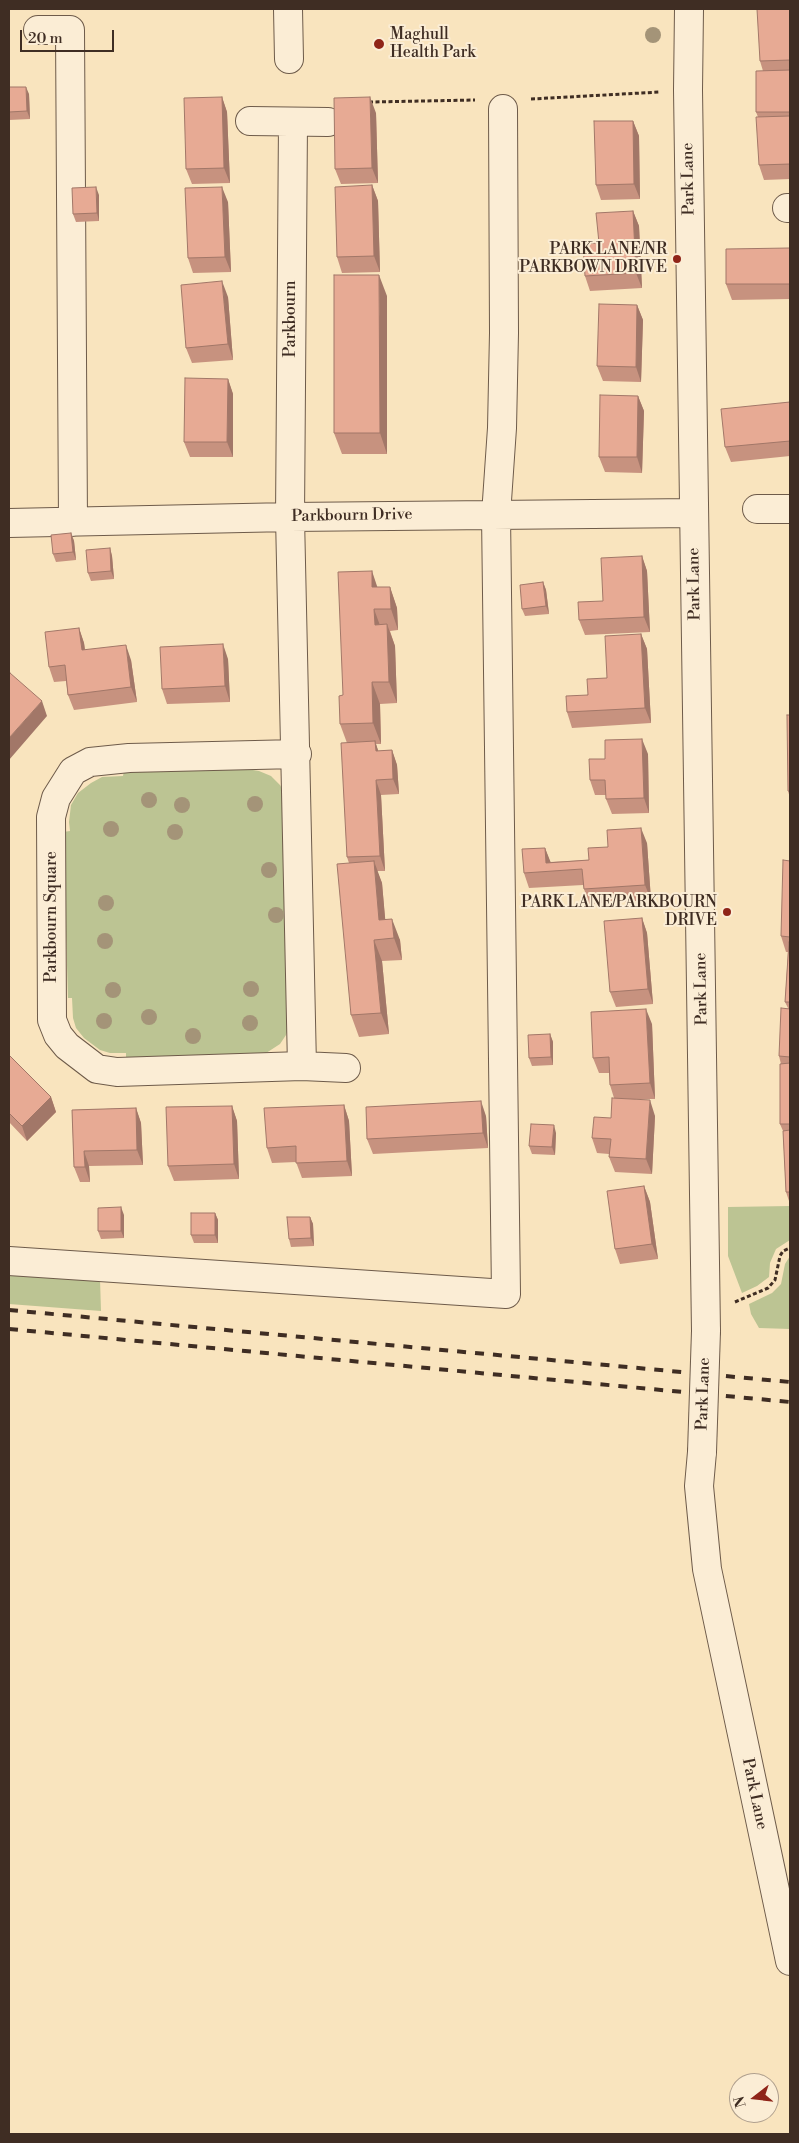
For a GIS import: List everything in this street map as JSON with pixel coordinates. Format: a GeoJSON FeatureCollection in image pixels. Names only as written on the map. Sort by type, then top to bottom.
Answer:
{"type":"FeatureCollection","features":[{"type":"Feature","properties":{"kind":"street"},"geometry":{"type":"LineString","coordinates":[[288,9],[289,59]]}},
{"type":"Feature","properties":{"kind":"street","name":"Park Lane"},"geometry":{"type":"LineString","coordinates":[[689,9],[688,90],[706,1300],[700,1486],[707,1570],[735,1710],[790,1961]]}},
{"type":"Feature","properties":{"kind":"street"},"geometry":{"type":"LineString","coordinates":[[38,30],[70,30],[73,522]]}},
{"type":"Feature","properties":{"kind":"street"},"geometry":{"type":"LineString","coordinates":[[9,1261],[506,1294],[496,515],[502,428],[504,333],[503,109]]}},
{"type":"Feature","properties":{"kind":"street"},"geometry":{"type":"LineString","coordinates":[[250,121],[328,122]]}},
{"type":"Feature","properties":{"kind":"street","name":"Parkbourn"},"geometry":{"type":"LineString","coordinates":[[290,517],[292,122]]}},
{"type":"Feature","properties":{"kind":"street"},"geometry":{"type":"LineString","coordinates":[[757,509],[790,509]]}},
{"type":"Feature","properties":{"kind":"street","name":"Parkbourn Drive"},"geometry":{"type":"LineString","coordinates":[[9,523],[290,517],[694,513]]}},
{"type":"Feature","properties":{"kind":"street"},"geometry":{"type":"LineString","coordinates":[[290,517],[302,1066]]}},
{"type":"Feature","properties":{"kind":"street","name":"Parkbourn Square"},"geometry":{"type":"LineString","coordinates":[[296,754],[129,758],[90,762],[74,771],[56,798],[52,817],[52,1020],[58,1035],[67,1046],[97,1069],[117,1072],[302,1066],[346,1068]]}},
{"type":"Feature","properties":{"kind":"path"},"geometry":{"type":"LineString","coordinates":[[706,1300],[736,1302],[768,1288],[775,1280],[780,1256],[783,1251],[790,1248]]}},
{"type":"Feature","properties":{"kind":"green space"},"geometry":{"type":"Polygon","coordinates":[[[247,769],[271,776],[280,785],[285,794],[290,1024],[286,1035],[280,1044],[260,1057],[126,1059],[126,1053],[110,1053],[100,1050],[84,1038],[76,1028],[73,1018],[72,998],[68,998],[63,832],[70,831],[71,805],[78,793],[91,783],[102,777],[123,776],[124,770],[247,769]]]}},
{"type":"Feature","properties":{"kind":"green space"},"geometry":{"type":"Polygon","coordinates":[[[790,1206],[790,1240],[776,1249],[770,1263],[769,1277],[757,1286],[742,1293],[728,1256],[728,1207],[790,1206]]]}},
{"type":"Feature","properties":{"kind":"green space"},"geometry":{"type":"Polygon","coordinates":[[[790,1256],[790,1329],[759,1328],[751,1314],[749,1304],[772,1293],[781,1284],[785,1264],[790,1256]]]}},
{"type":"Feature","properties":{"kind":"green space"},"geometry":{"type":"Polygon","coordinates":[[[9,1272],[100,1279],[101,1311],[9,1304],[9,1272]]]}},
{"type":"Feature","properties":{"kind":"building"},"geometry":{"type":"Polygon","coordinates":[[[757,9],[790,9],[790,60],[760,61],[757,9]]]}},
{"type":"Feature","properties":{"kind":"building"},"geometry":{"type":"Polygon","coordinates":[[[790,70],[790,112],[756,112],[756,71],[790,70]]]}},
{"type":"Feature","properties":{"kind":"building"},"geometry":{"type":"Polygon","coordinates":[[[9,87],[26,87],[27,111],[9,112],[9,87]]]}},
{"type":"Feature","properties":{"kind":"building"},"geometry":{"type":"Polygon","coordinates":[[[222,97],[224,168],[186,169],[184,98],[222,97]]]}},
{"type":"Feature","properties":{"kind":"building"},"geometry":{"type":"Polygon","coordinates":[[[370,97],[372,168],[335,169],[334,98],[370,97]]]}},
{"type":"Feature","properties":{"kind":"building"},"geometry":{"type":"Polygon","coordinates":[[[790,116],[790,164],[759,165],[756,117],[790,116]]]}},
{"type":"Feature","properties":{"kind":"building"},"geometry":{"type":"Polygon","coordinates":[[[594,121],[633,121],[634,184],[596,185],[594,121]]]}},
{"type":"Feature","properties":{"kind":"building"},"geometry":{"type":"Polygon","coordinates":[[[372,185],[374,256],[337,257],[335,187],[372,185]]]}},
{"type":"Feature","properties":{"kind":"building"},"geometry":{"type":"Polygon","coordinates":[[[96,187],[97,213],[73,214],[72,188],[96,187]]]}},
{"type":"Feature","properties":{"kind":"building"},"geometry":{"type":"Polygon","coordinates":[[[222,187],[225,257],[188,258],[185,188],[222,187]]]}},
{"type":"Feature","properties":{"kind":"building"},"geometry":{"type":"Polygon","coordinates":[[[633,211],[636,273],[585,276],[583,244],[599,243],[596,213],[633,211]]]}},
{"type":"Feature","properties":{"kind":"building"},"geometry":{"type":"Polygon","coordinates":[[[790,248],[790,284],[726,284],[726,249],[790,248]]]}},
{"type":"Feature","properties":{"kind":"building"},"geometry":{"type":"Polygon","coordinates":[[[334,275],[379,275],[380,433],[334,433],[334,275]]]}},
{"type":"Feature","properties":{"kind":"building"},"geometry":{"type":"Polygon","coordinates":[[[222,281],[228,344],[186,348],[181,285],[222,281]]]}},
{"type":"Feature","properties":{"kind":"building"},"geometry":{"type":"Polygon","coordinates":[[[599,304],[637,305],[636,367],[597,366],[599,304]]]}},
{"type":"Feature","properties":{"kind":"building"},"geometry":{"type":"Polygon","coordinates":[[[185,378],[228,379],[227,442],[184,442],[185,378]]]}},
{"type":"Feature","properties":{"kind":"building"},"geometry":{"type":"Polygon","coordinates":[[[600,395],[638,396],[637,457],[599,457],[600,395]]]}},
{"type":"Feature","properties":{"kind":"building"},"geometry":{"type":"Polygon","coordinates":[[[790,402],[790,441],[725,447],[721,409],[790,402]]]}},
{"type":"Feature","properties":{"kind":"building"},"geometry":{"type":"Polygon","coordinates":[[[71,533],[73,552],[53,554],[51,535],[71,533]]]}},
{"type":"Feature","properties":{"kind":"building"},"geometry":{"type":"Polygon","coordinates":[[[110,548],[111,571],[88,573],[86,550],[110,548]]]}},
{"type":"Feature","properties":{"kind":"building"},"geometry":{"type":"Polygon","coordinates":[[[642,556],[644,617],[579,620],[578,602],[603,601],[601,558],[642,556]]]}},
{"type":"Feature","properties":{"kind":"building"},"geometry":{"type":"Polygon","coordinates":[[[372,571],[372,587],[390,587],[391,609],[374,609],[375,625],[387,624],[389,682],[372,682],[373,723],[340,724],[339,696],[343,695],[338,572],[372,571]]]}},
{"type":"Feature","properties":{"kind":"building"},"geometry":{"type":"Polygon","coordinates":[[[543,582],[546,606],[522,609],[520,585],[543,582]]]}},
{"type":"Feature","properties":{"kind":"building"},"geometry":{"type":"Polygon","coordinates":[[[79,628],[82,650],[126,645],[131,687],[68,695],[65,665],[49,667],[45,632],[79,628]]]}},
{"type":"Feature","properties":{"kind":"building"},"geometry":{"type":"Polygon","coordinates":[[[641,634],[645,708],[567,712],[566,696],[588,695],[587,679],[607,678],[605,636],[641,634]]]}},
{"type":"Feature","properties":{"kind":"building"},"geometry":{"type":"Polygon","coordinates":[[[223,644],[225,686],[162,689],[160,647],[223,644]]]}},
{"type":"Feature","properties":{"kind":"building"},"geometry":{"type":"Polygon","coordinates":[[[9,674],[42,701],[9,738],[9,674]]]}},
{"type":"Feature","properties":{"kind":"building"},"geometry":{"type":"Polygon","coordinates":[[[787,715],[790,715],[790,791],[788,791],[787,715]]]}},
{"type":"Feature","properties":{"kind":"building"},"geometry":{"type":"Polygon","coordinates":[[[642,739],[644,798],[606,799],[605,780],[590,780],[589,759],[605,759],[605,740],[642,739]]]}},
{"type":"Feature","properties":{"kind":"building"},"geometry":{"type":"Polygon","coordinates":[[[375,741],[376,751],[392,750],[393,779],[376,780],[380,856],[347,857],[341,743],[375,741]]]}},
{"type":"Feature","properties":{"kind":"building"},"geometry":{"type":"Polygon","coordinates":[[[641,828],[645,885],[584,889],[582,869],[524,873],[522,849],[545,848],[546,863],[589,860],[588,848],[608,847],[607,830],[641,828]]]}},
{"type":"Feature","properties":{"kind":"building"},"geometry":{"type":"Polygon","coordinates":[[[783,860],[790,861],[790,937],[781,936],[783,860]]]}},
{"type":"Feature","properties":{"kind":"building"},"geometry":{"type":"Polygon","coordinates":[[[374,861],[379,920],[392,919],[394,938],[374,940],[381,1013],[351,1015],[337,864],[374,861]]]}},
{"type":"Feature","properties":{"kind":"building"},"geometry":{"type":"Polygon","coordinates":[[[642,918],[648,989],[610,992],[604,921],[642,918]]]}},
{"type":"Feature","properties":{"kind":"building"},"geometry":{"type":"Polygon","coordinates":[[[789,942],[790,1002],[785,1002],[789,942]]]}},
{"type":"Feature","properties":{"kind":"building"},"geometry":{"type":"Polygon","coordinates":[[[781,1008],[790,1009],[790,1057],[779,1056],[781,1008]]]}},
{"type":"Feature","properties":{"kind":"building"},"geometry":{"type":"Polygon","coordinates":[[[646,1009],[650,1083],[610,1085],[609,1057],[593,1058],[591,1012],[646,1009]]]}},
{"type":"Feature","properties":{"kind":"building"},"geometry":{"type":"Polygon","coordinates":[[[550,1034],[551,1057],[529,1058],[528,1035],[550,1034]]]}},
{"type":"Feature","properties":{"kind":"building"},"geometry":{"type":"Polygon","coordinates":[[[9,1055],[51,1097],[22,1126],[9,1113],[9,1055]]]}},
{"type":"Feature","properties":{"kind":"building"},"geometry":{"type":"Polygon","coordinates":[[[790,1063],[790,1124],[780,1124],[780,1064],[790,1063]]]}},
{"type":"Feature","properties":{"kind":"building"},"geometry":{"type":"Polygon","coordinates":[[[612,1098],[650,1100],[646,1159],[609,1157],[611,1139],[592,1138],[594,1117],[611,1118],[612,1098]]]}},
{"type":"Feature","properties":{"kind":"building"},"geometry":{"type":"Polygon","coordinates":[[[481,1101],[483,1133],[367,1139],[366,1107],[481,1101]]]}},
{"type":"Feature","properties":{"kind":"building"},"geometry":{"type":"Polygon","coordinates":[[[344,1105],[347,1161],[296,1163],[296,1146],[267,1148],[264,1108],[344,1105]]]}},
{"type":"Feature","properties":{"kind":"building"},"geometry":{"type":"Polygon","coordinates":[[[232,1106],[234,1164],[168,1166],[166,1107],[232,1106]]]}},
{"type":"Feature","properties":{"kind":"building"},"geometry":{"type":"Polygon","coordinates":[[[136,1108],[137,1150],[84,1151],[85,1167],[74,1167],[72,1110],[136,1108]]]}},
{"type":"Feature","properties":{"kind":"building"},"geometry":{"type":"Polygon","coordinates":[[[531,1124],[554,1125],[552,1147],[529,1146],[531,1124]]]}},
{"type":"Feature","properties":{"kind":"building"},"geometry":{"type":"Polygon","coordinates":[[[790,1130],[790,1192],[786,1192],[783,1131],[790,1130]]]}},
{"type":"Feature","properties":{"kind":"building"},"geometry":{"type":"Polygon","coordinates":[[[644,1186],[652,1244],[615,1249],[607,1191],[644,1186]]]}},
{"type":"Feature","properties":{"kind":"building"},"geometry":{"type":"Polygon","coordinates":[[[121,1207],[121,1231],[98,1231],[98,1208],[121,1207]]]}},
{"type":"Feature","properties":{"kind":"building"},"geometry":{"type":"Polygon","coordinates":[[[191,1213],[215,1213],[215,1235],[191,1235],[191,1213]]]}},
{"type":"Feature","properties":{"kind":"building"},"geometry":{"type":"Polygon","coordinates":[[[287,1217],[310,1217],[311,1238],[289,1239],[287,1217]]]}},
{"type":"Feature","properties":{"kind":"railway"},"geometry":{"type":"LineString","coordinates":[[9,1310],[790,1382]]}},
{"type":"Feature","properties":{"kind":"railway"},"geometry":{"type":"LineString","coordinates":[[9,1329],[790,1402]]}},
{"type":"Feature","properties":{"kind":"place","name":"Maghull Health Park"},"geometry":{"type":"Point","coordinates":[379,44]}},
{"type":"Feature","properties":{"kind":"place","name":"PARK LANE/NR PARKBOWN DRIVE"},"geometry":{"type":"Point","coordinates":[677,259]}},
{"type":"Feature","properties":{"kind":"place","name":"PARK LANE/PARKBOURN DRIVE"},"geometry":{"type":"Point","coordinates":[727,912]}}]}
